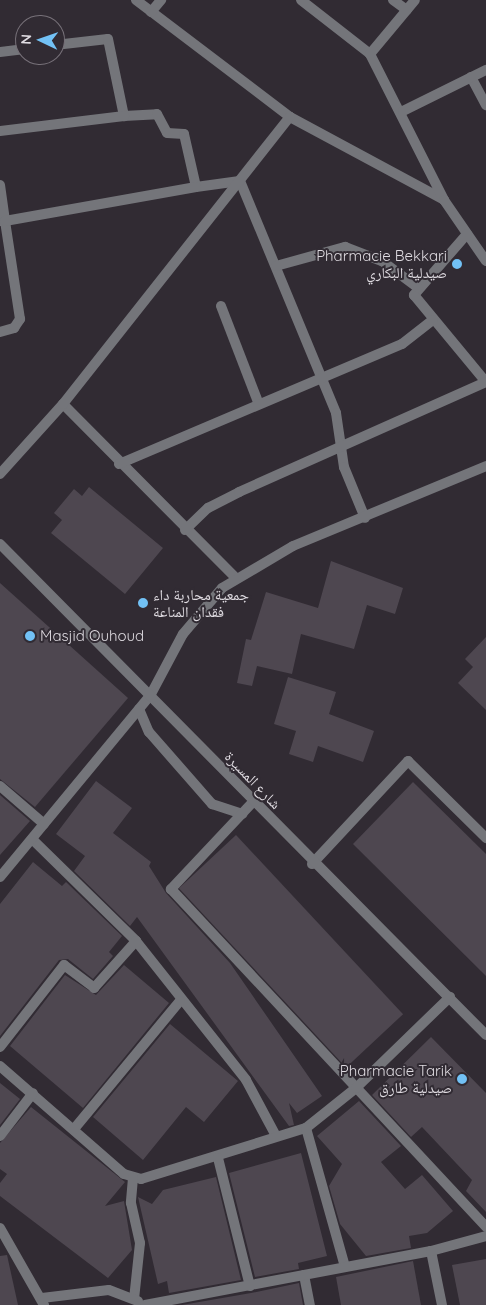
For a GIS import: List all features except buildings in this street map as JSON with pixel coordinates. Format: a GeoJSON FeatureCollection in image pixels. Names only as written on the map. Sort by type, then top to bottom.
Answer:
{"type":"FeatureCollection","features":[{"type":"Feature","properties":{"kind":"street"},"geometry":{"type":"LineString","coordinates":[[136,0],[290,117],[444,200]]}},
{"type":"Feature","properties":{"kind":"street"},"geometry":{"type":"LineString","coordinates":[[151,12],[161,0]]}},
{"type":"Feature","properties":{"kind":"street"},"geometry":{"type":"LineString","coordinates":[[300,0],[370,54],[403,111],[444,200],[486,260]]}},
{"type":"Feature","properties":{"kind":"street"},"geometry":{"type":"LineString","coordinates":[[394,0],[407,10]]}},
{"type":"Feature","properties":{"kind":"street"},"geometry":{"type":"LineString","coordinates":[[370,54],[415,0]]}},
{"type":"Feature","properties":{"kind":"street"},"geometry":{"type":"LineString","coordinates":[[65,44],[108,39],[124,116]]}},
{"type":"Feature","properties":{"kind":"street"},"geometry":{"type":"LineString","coordinates":[[0,52],[15,50]]}},
{"type":"Feature","properties":{"kind":"street"},"geometry":{"type":"LineString","coordinates":[[403,111],[486,70]]}},
{"type":"Feature","properties":{"kind":"street"},"geometry":{"type":"LineString","coordinates":[[471,77],[486,105]]}},
{"type":"Feature","properties":{"kind":"street"},"geometry":{"type":"LineString","coordinates":[[0,131],[124,116],[157,114],[167,132],[184,134],[196,187]]}},
{"type":"Feature","properties":{"kind":"street"},"geometry":{"type":"LineString","coordinates":[[0,474],[63,404],[290,117]]}},
{"type":"Feature","properties":{"kind":"street"},"geometry":{"type":"LineString","coordinates":[[2,221],[240,181]]}},
{"type":"Feature","properties":{"kind":"street"},"geometry":{"type":"LineString","coordinates":[[240,181],[336,413],[344,467],[365,518]]}},
{"type":"Feature","properties":{"kind":"street"},"geometry":{"type":"LineString","coordinates":[[0,185],[2,221],[20,319],[14,328],[0,332]]}},
{"type":"Feature","properties":{"kind":"street"},"geometry":{"type":"LineString","coordinates":[[185,530],[223,500],[486,382],[415,299],[417,287],[467,234]]}},
{"type":"Feature","properties":{"kind":"street"},"geometry":{"type":"LineString","coordinates":[[276,266],[346,247],[382,261],[417,287]]}},
{"type":"Feature","properties":{"kind":"street"},"geometry":{"type":"LineString","coordinates":[[221,306],[258,402]]}},
{"type":"Feature","properties":{"kind":"street"},"geometry":{"type":"LineString","coordinates":[[119,464],[258,402],[402,344],[433,320]]}},
{"type":"Feature","properties":{"kind":"street"},"geometry":{"type":"LineString","coordinates":[[63,404],[119,464],[236,578]]}},
{"type":"Feature","properties":{"kind":"street"},"geometry":{"type":"LineString","coordinates":[[0,877],[150,696],[200,610],[236,578],[293,546],[365,518],[486,466]]}},
{"type":"Feature","properties":{"kind":"street","name":"شارع المسيرة"},"geometry":{"type":"LineString","coordinates":[[0,544],[312,864],[450,997],[486,1035]]}},
{"type":"Feature","properties":{"kind":"street"},"geometry":{"type":"LineString","coordinates":[[139,709],[149,732],[212,804],[242,814]]}},
{"type":"Feature","properties":{"kind":"street"},"geometry":{"type":"LineString","coordinates":[[312,864],[408,760],[486,838]]}},
{"type":"Feature","properties":{"kind":"street"},"geometry":{"type":"LineString","coordinates":[[0,786],[44,824]]}},
{"type":"Feature","properties":{"kind":"street"},"geometry":{"type":"LineString","coordinates":[[253,802],[171,889],[486,1227]]}},
{"type":"Feature","properties":{"kind":"street"},"geometry":{"type":"LineString","coordinates":[[32,839],[136,941],[180,1001],[246,1080],[275,1134]]}},
{"type":"Feature","properties":{"kind":"street"},"geometry":{"type":"LineString","coordinates":[[0,1047],[64,965],[94,988],[136,941]]}},
{"type":"Feature","properties":{"kind":"street"},"geometry":{"type":"LineString","coordinates":[[133,1178],[218,1158],[275,1134],[306,1128],[356,1088],[450,997]]}},
{"type":"Feature","properties":{"kind":"street"},"geometry":{"type":"LineString","coordinates":[[74,1128],[180,1001]]}},
{"type":"Feature","properties":{"kind":"street"},"geometry":{"type":"LineString","coordinates":[[0,1066],[133,1178]]}},
{"type":"Feature","properties":{"kind":"street"},"geometry":{"type":"LineString","coordinates":[[0,1136],[32,1094]]}},
{"type":"Feature","properties":{"kind":"street"},"geometry":{"type":"LineString","coordinates":[[306,1128],[345,1267]]}},
{"type":"Feature","properties":{"kind":"street"},"geometry":{"type":"LineString","coordinates":[[218,1158],[250,1286]]}},
{"type":"Feature","properties":{"kind":"street"},"geometry":{"type":"LineString","coordinates":[[133,1178],[131,1203],[140,1243],[134,1299]]}},
{"type":"Feature","properties":{"kind":"street"},"geometry":{"type":"LineString","coordinates":[[0,1228],[43,1301],[93,1290],[123,1292],[144,1305],[431,1251],[486,1236]]}},
{"type":"Feature","properties":{"kind":"street"},"geometry":{"type":"LineString","coordinates":[[431,1251],[442,1305]]}},
{"type":"Feature","properties":{"kind":"street"},"geometry":{"type":"LineString","coordinates":[[304,1275],[310,1305]]}},
{"type":"Feature","properties":{"kind":"place","name":"Pharmacie Bekkari صيدلية البكاري"},"geometry":{"type":"Point","coordinates":[457,264]}},
{"type":"Feature","properties":{"kind":"place","name":"جمعية محاربة داء فقدان المناعة"},"geometry":{"type":"Point","coordinates":[143,603]}},
{"type":"Feature","properties":{"kind":"place","name":"Masjid Ouhoud"},"geometry":{"type":"Point","coordinates":[30,636]}},
{"type":"Feature","properties":{"kind":"place","name":"Pharmacie Tarik صيدلية طارق"},"geometry":{"type":"Point","coordinates":[462,1079]}}]}
